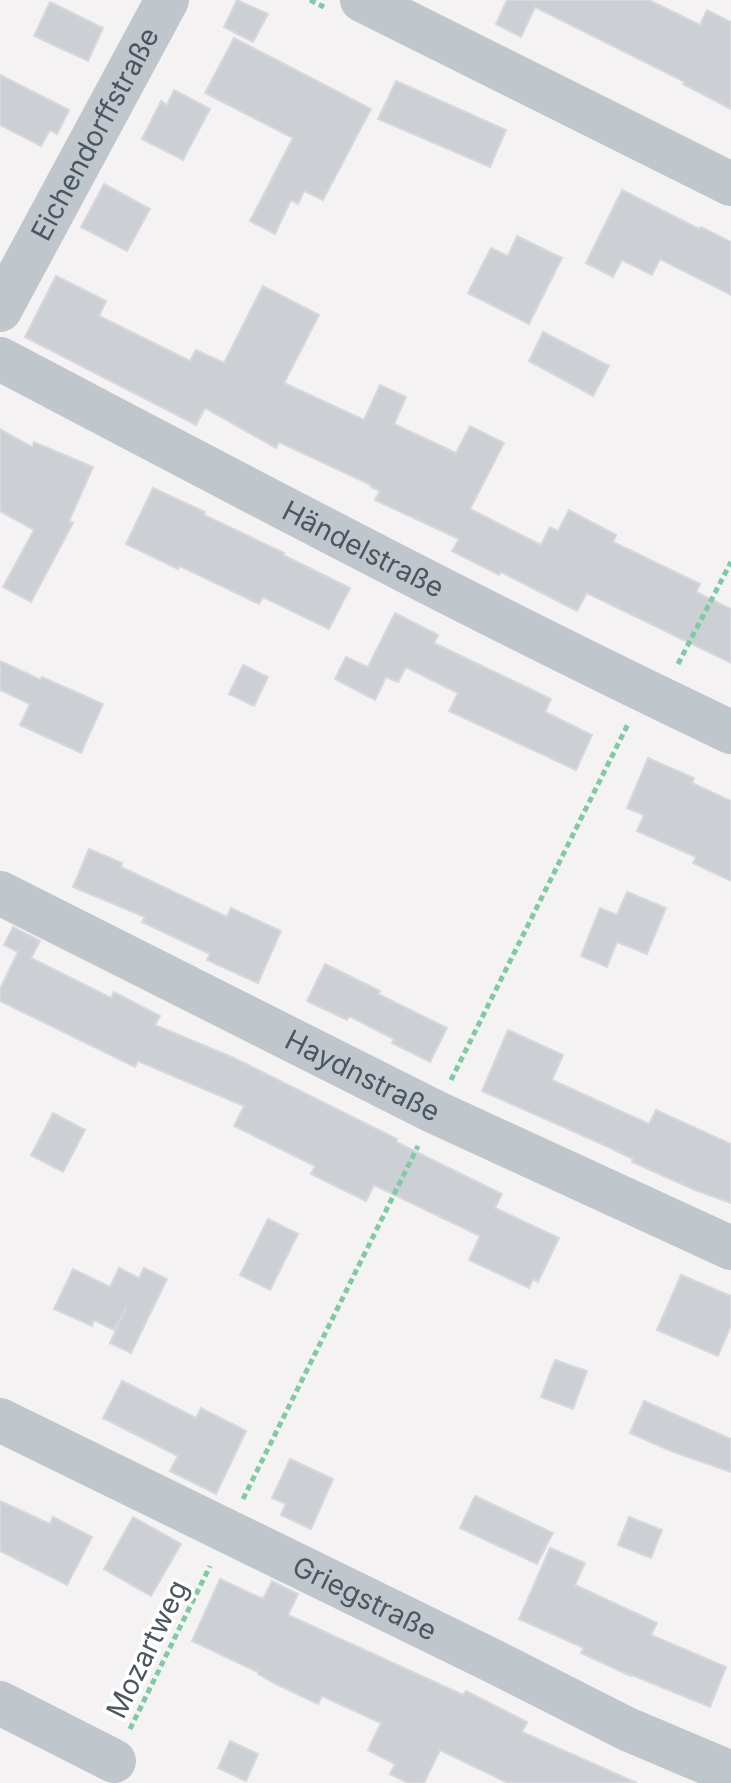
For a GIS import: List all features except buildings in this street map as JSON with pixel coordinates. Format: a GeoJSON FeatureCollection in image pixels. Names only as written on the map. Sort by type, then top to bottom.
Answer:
{"type":"FeatureCollection","features":[{"type":"Feature","properties":{"kind":"street","name":"Eichendorffstraße"},"geometry":{"type":"LineString","coordinates":[[0,310],[167,0]]}},
{"type":"Feature","properties":{"kind":"street"},"geometry":{"type":"LineString","coordinates":[[362,0],[731,184]]}},
{"type":"Feature","properties":{"kind":"street","name":"Händelstraße"},"geometry":{"type":"LineString","coordinates":[[0,359],[327,531],[731,732]]}},
{"type":"Feature","properties":{"kind":"street","name":"Haydnstraße"},"geometry":{"type":"LineString","coordinates":[[0,893],[435,1112],[731,1248]]}},
{"type":"Feature","properties":{"kind":"street","name":"Griegstraße"},"geometry":{"type":"LineString","coordinates":[[0,1420],[627,1729],[731,1773]]}},
{"type":"Feature","properties":{"kind":"street"},"geometry":{"type":"LineString","coordinates":[[0,1703],[114,1761]]}},
{"type":"Feature","properties":{"kind":"path"},"geometry":{"type":"LineString","coordinates":[[660,698],[731,562]]}},
{"type":"Feature","properties":{"kind":"path","name":"Mozartweg"},"geometry":{"type":"LineString","coordinates":[[114,1761],[227,1532]]}}]}
